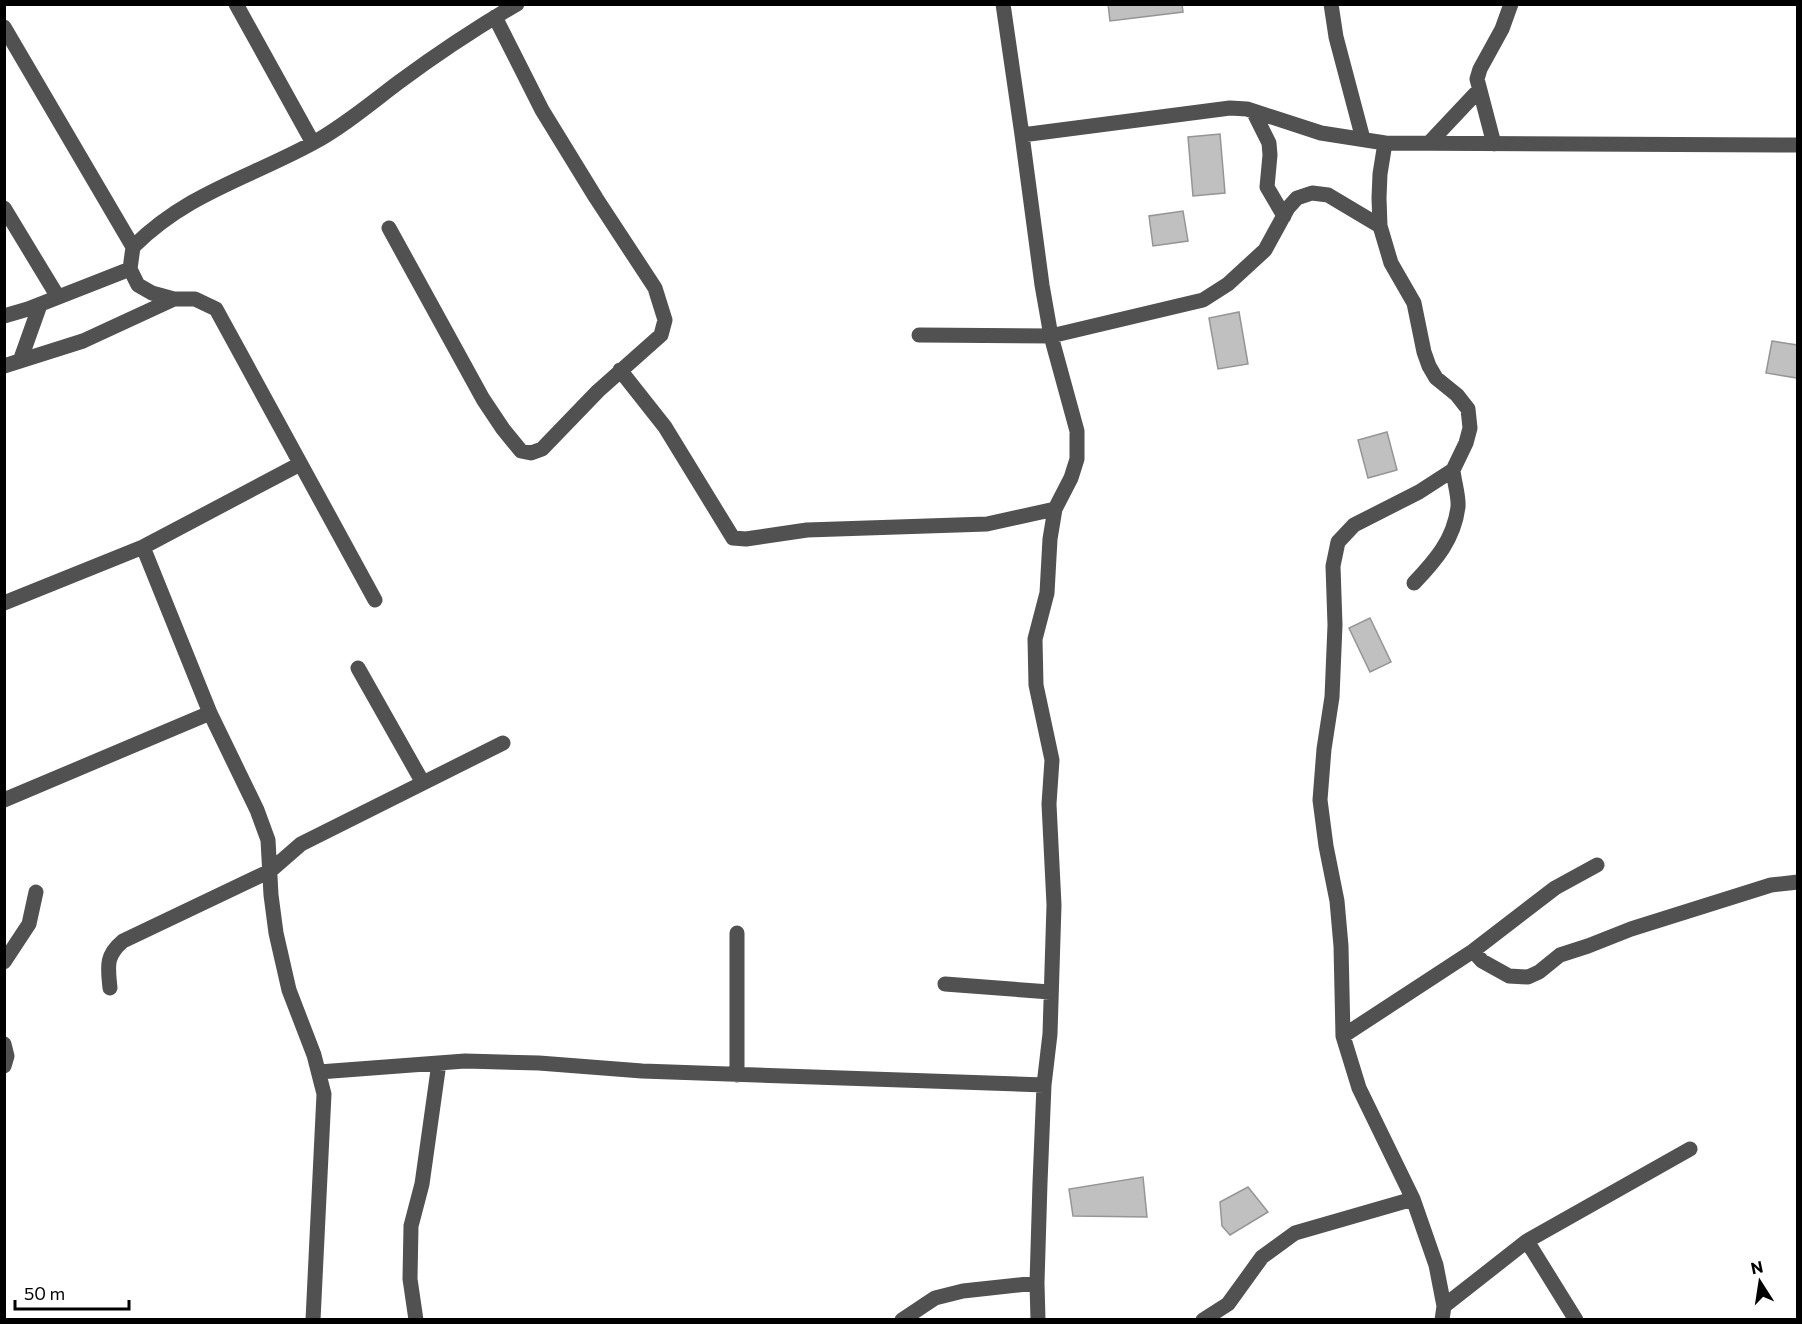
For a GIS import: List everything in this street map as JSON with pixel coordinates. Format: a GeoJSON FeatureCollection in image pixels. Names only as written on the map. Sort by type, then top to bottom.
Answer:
{"type":"FeatureCollection","features":[{"type":"Feature","properties":{"kind":"street"},"geometry":{"type":"LineString","coordinates":[[236,4],[313,143]]}},
{"type":"Feature","properties":{"kind":"street"},"geometry":{"type":"LineString","coordinates":[[132,247],[153,226],[200,196],[313,143],[352,118],[400,81],[517,4]]}},
{"type":"Feature","properties":{"kind":"street"},"geometry":{"type":"LineString","coordinates":[[1003,4],[1037,252],[1051,336],[1077,431],[1077,459],[1071,478],[1055,509],[1050,539],[1047,593],[1035,639],[1036,685],[1052,760],[1049,804],[1054,904],[1050,1034],[1044,1085],[1037,1283],[1038,1320]]}},
{"type":"Feature","properties":{"kind":"street"},"geometry":{"type":"LineString","coordinates":[[1331,4],[1338,46],[1364,139]]}},
{"type":"Feature","properties":{"kind":"street"},"geometry":{"type":"LineString","coordinates":[[1494,144],[1477,79],[1502,29],[1511,4]]}},
{"type":"Feature","properties":{"kind":"street"},"geometry":{"type":"LineString","coordinates":[[389,228],[483,399],[503,429],[521,450],[531,453],[542,449],[620,370],[661,335],[666,320],[654,288],[542,110],[495,17]]}},
{"type":"Feature","properties":{"kind":"street"},"geometry":{"type":"LineString","coordinates":[[4,27],[132,247],[130,269],[138,285],[152,293],[174,298],[195,299],[216,309],[375,600]]}},
{"type":"Feature","properties":{"kind":"street"},"geometry":{"type":"LineString","coordinates":[[1430,142],[1479,90]]}},
{"type":"Feature","properties":{"kind":"street"},"geometry":{"type":"LineString","coordinates":[[1022,135],[1230,108],[1253,111],[1321,132],[1385,143],[1797,145]]}},
{"type":"Feature","properties":{"kind":"street"},"geometry":{"type":"LineString","coordinates":[[1253,111],[1269,143],[1267,187],[1284,216]]}},
{"type":"Feature","properties":{"kind":"street"},"geometry":{"type":"LineString","coordinates":[[1385,143],[1380,174],[1380,226],[1391,263],[1414,303],[1429,366],[1436,378],[1457,395],[1468,410],[1470,428],[1466,443],[1453,470],[1419,492],[1354,525],[1338,542],[1333,566],[1335,625],[1332,697],[1323,749],[1320,800],[1337,901],[1343,1036],[1359,1088],[1413,1198],[1436,1265],[1443,1313]]}},
{"type":"Feature","properties":{"kind":"street"},"geometry":{"type":"LineString","coordinates":[[919,335],[1051,336],[1203,300],[1228,284],[1265,250],[1288,208],[1297,198],[1312,193],[1328,195],[1380,226]]}},
{"type":"Feature","properties":{"kind":"street"},"geometry":{"type":"LineString","coordinates":[[4,208],[58,297]]}},
{"type":"Feature","properties":{"kind":"street"},"geometry":{"type":"LineString","coordinates":[[4,316],[130,269]]}},
{"type":"Feature","properties":{"kind":"street"},"geometry":{"type":"LineString","coordinates":[[4,366],[82,340],[174,298]]}},
{"type":"Feature","properties":{"kind":"street"},"geometry":{"type":"LineString","coordinates":[[20,361],[40,304]]}},
{"type":"Feature","properties":{"kind":"street"},"geometry":{"type":"LineString","coordinates":[[620,370],[665,428],[733,538],[746,539],[807,530],[987,524],[1055,509]]}},
{"type":"Feature","properties":{"kind":"street"},"geometry":{"type":"LineString","coordinates":[[4,603],[143,547],[300,464]]}},
{"type":"Feature","properties":{"kind":"street"},"geometry":{"type":"LineString","coordinates":[[1414,583],[1436,560],[1451,536],[1458,505],[1453,470]]}},
{"type":"Feature","properties":{"kind":"street"},"geometry":{"type":"LineString","coordinates":[[143,547],[210,712],[257,810],[268,840],[276,933],[289,990],[319,1072],[324,1094],[313,1320]]}},
{"type":"Feature","properties":{"kind":"street"},"geometry":{"type":"LineString","coordinates":[[358,668],[423,783]]}},
{"type":"Feature","properties":{"kind":"street"},"geometry":{"type":"LineString","coordinates":[[4,800],[210,712]]}},
{"type":"Feature","properties":{"kind":"street"},"geometry":{"type":"LineString","coordinates":[[110,988],[108,963],[114,949],[123,941],[270,871],[301,844],[503,742]]}},
{"type":"Feature","properties":{"kind":"street"},"geometry":{"type":"LineString","coordinates":[[1343,1036],[1473,951],[1555,888],[1597,865]]}},
{"type":"Feature","properties":{"kind":"street"},"geometry":{"type":"LineString","coordinates":[[1473,951],[1482,961],[1509,976],[1528,977],[1539,972],[1560,955],[1631,929],[1771,885],[1797,882]]}},
{"type":"Feature","properties":{"kind":"street"},"geometry":{"type":"LineString","coordinates":[[4,962],[29,924],[36,892]]}},
{"type":"Feature","properties":{"kind":"street"},"geometry":{"type":"LineString","coordinates":[[737,933],[737,1075]]}},
{"type":"Feature","properties":{"kind":"street"},"geometry":{"type":"LineString","coordinates":[[945,984],[1050,992]]}},
{"type":"Feature","properties":{"kind":"street"},"geometry":{"type":"LineString","coordinates":[[4,1044],[7,1056],[4,1066]]}},
{"type":"Feature","properties":{"kind":"street"},"geometry":{"type":"LineString","coordinates":[[319,1072],[465,1061],[737,1075],[1044,1085]]}},
{"type":"Feature","properties":{"kind":"street"},"geometry":{"type":"LineString","coordinates":[[417,1320],[410,1279],[411,1226],[422,1184],[439,1063]]}},
{"type":"Feature","properties":{"kind":"street"},"geometry":{"type":"LineString","coordinates":[[1443,1313],[1527,1241],[1690,1149]]}},
{"type":"Feature","properties":{"kind":"street"},"geometry":{"type":"LineString","coordinates":[[1203,1320],[1228,1304],[1262,1257],[1295,1233],[1413,1198]]}},
{"type":"Feature","properties":{"kind":"street"},"geometry":{"type":"LineString","coordinates":[[1527,1241],[1576,1320]]}},
{"type":"Feature","properties":{"kind":"street"},"geometry":{"type":"LineString","coordinates":[[902,1320],[935,1298],[963,1291],[1037,1283]]}},
{"type":"Feature","properties":{"kind":"building"},"geometry":{"type":"Polygon","coordinates":[[[1108,4],[1182,4],[1183,12],[1110,21],[1108,4]]]}},
{"type":"Feature","properties":{"kind":"building"},"geometry":{"type":"Polygon","coordinates":[[[1220,134],[1225,193],[1193,196],[1188,137],[1220,134]]]}},
{"type":"Feature","properties":{"kind":"building"},"geometry":{"type":"Polygon","coordinates":[[[1183,211],[1188,241],[1153,246],[1149,216],[1183,211]]]}},
{"type":"Feature","properties":{"kind":"building"},"geometry":{"type":"Polygon","coordinates":[[[1239,312],[1248,364],[1218,369],[1209,318],[1239,312]]]}},
{"type":"Feature","properties":{"kind":"building"},"geometry":{"type":"Polygon","coordinates":[[[1772,341],[1797,345],[1797,378],[1766,373],[1772,341]]]}},
{"type":"Feature","properties":{"kind":"building"},"geometry":{"type":"Polygon","coordinates":[[[1387,432],[1397,470],[1368,478],[1358,440],[1387,432]]]}},
{"type":"Feature","properties":{"kind":"building"},"geometry":{"type":"Polygon","coordinates":[[[1370,618],[1391,662],[1370,672],[1349,628],[1370,618]]]}},
{"type":"Feature","properties":{"kind":"building"},"geometry":{"type":"Polygon","coordinates":[[[1143,1177],[1147,1217],[1073,1216],[1069,1189],[1143,1177]]]}},
{"type":"Feature","properties":{"kind":"building"},"geometry":{"type":"Polygon","coordinates":[[[1248,1187],[1268,1212],[1230,1235],[1222,1226],[1220,1202],[1248,1187]]]}}]}
